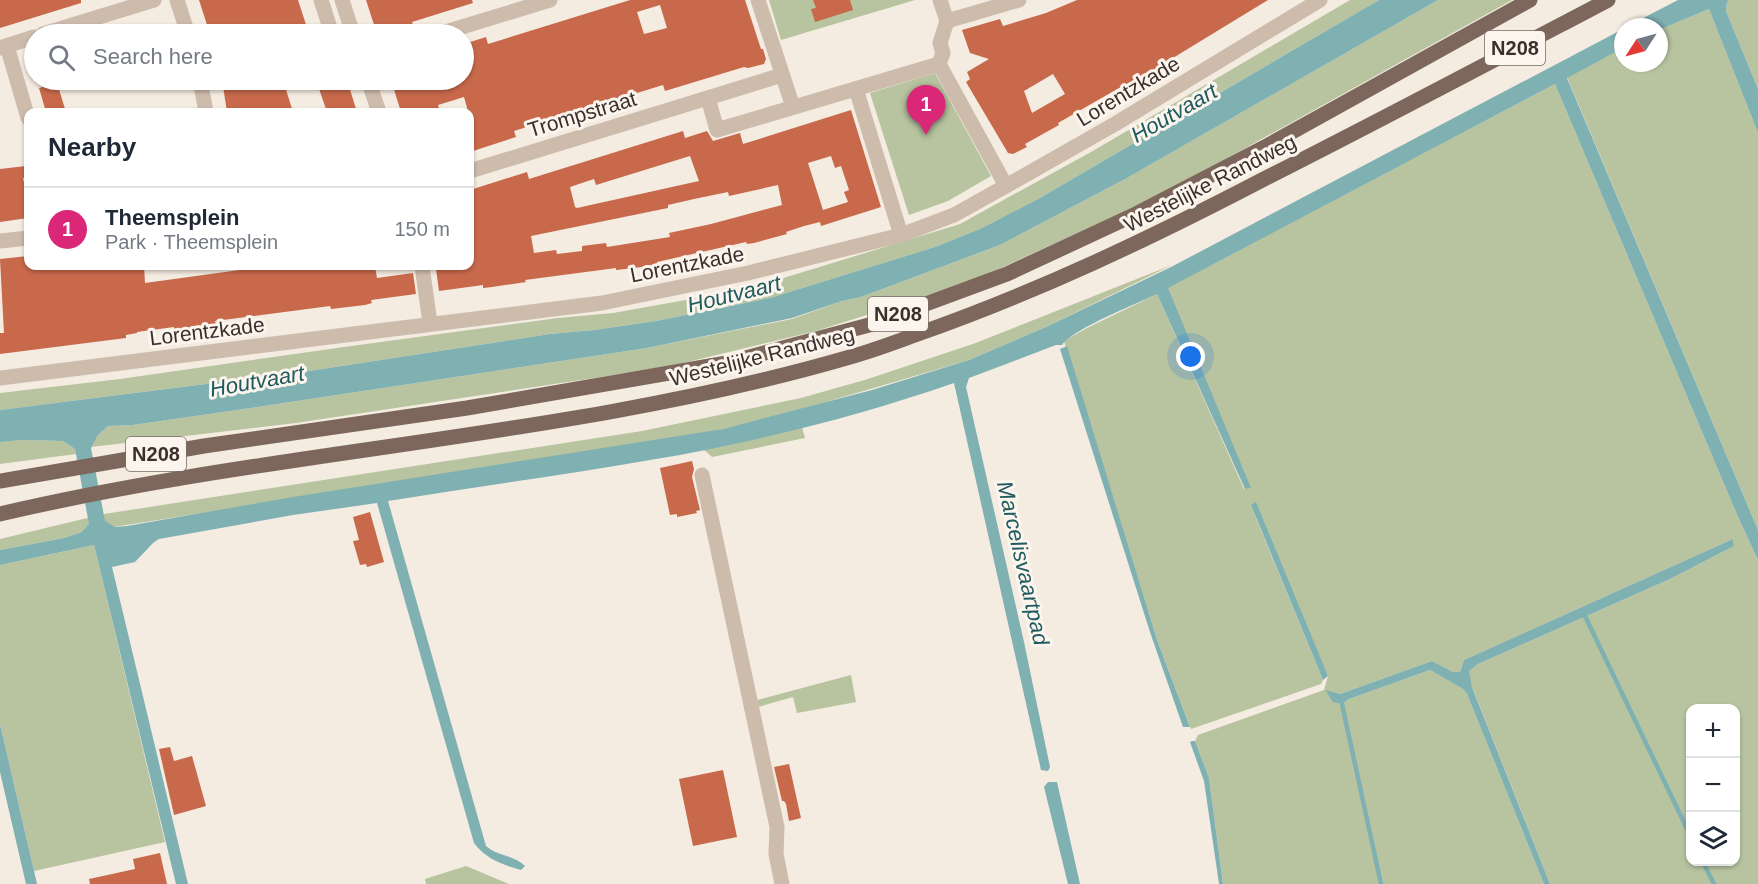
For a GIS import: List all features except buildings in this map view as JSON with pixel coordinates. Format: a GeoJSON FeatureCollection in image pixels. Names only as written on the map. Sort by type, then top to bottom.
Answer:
{"type":"FeatureCollection","features":[{"type":"Feature","properties":{"kind":"main road","name":"Westelijke Randweg"},"geometry":{"type":"LineString","coordinates":[[0,481],[108,462],[467,408],[726,363],[869,325],[1007,274],[1138,213],[1263,148],[1530,0]]}},
{"type":"Feature","properties":{"kind":"main road","name":"Westelijke Randweg"},"geometry":{"type":"LineString","coordinates":[[0,514],[116,488],[217,471],[600,414],[738,387],[854,356],[975,314],[1064,278],[1161,232],[1608,0]]}},
{"type":"Feature","properties":{"kind":"street"},"geometry":{"type":"LineString","coordinates":[[76,24],[154,0]]}},
{"type":"Feature","properties":{"kind":"street"},"geometry":{"type":"LineString","coordinates":[[177,0],[185,24]]}},
{"type":"Feature","properties":{"kind":"street"},"geometry":{"type":"LineString","coordinates":[[321,0],[329,24]]}},
{"type":"Feature","properties":{"kind":"street"},"geometry":{"type":"LineString","coordinates":[[342,0],[350,24]]}},
{"type":"Feature","properties":{"kind":"street"},"geometry":{"type":"LineString","coordinates":[[472,24],[550,0]]}},
{"type":"Feature","properties":{"kind":"street"},"geometry":{"type":"LineString","coordinates":[[758,0],[793,107]]}},
{"type":"Feature","properties":{"kind":"street"},"geometry":{"type":"LineString","coordinates":[[940,0],[947,21],[940,44],[943,52],[939,64],[1006,186]]}},
{"type":"Feature","properties":{"kind":"street"},"geometry":{"type":"LineString","coordinates":[[947,21],[1020,0]]}},
{"type":"Feature","properties":{"kind":"street","name":"Lorentzkade"},"geometry":{"type":"LineString","coordinates":[[0,378],[602,303],[748,273],[901,235],[954,215],[1006,186],[1115,124],[1320,0]]}},
{"type":"Feature","properties":{"kind":"street"},"geometry":{"type":"LineString","coordinates":[[24,40],[3,47],[24,108]]}},
{"type":"Feature","properties":{"kind":"street"},"geometry":{"type":"LineString","coordinates":[[708,98],[717,130],[939,64]]}},
{"type":"Feature","properties":{"kind":"street","name":"Trompstraat"},"geometry":{"type":"LineString","coordinates":[[474,170],[782,75]]}},
{"type":"Feature","properties":{"kind":"street"},"geometry":{"type":"LineString","coordinates":[[856,89],[901,235]]}},
{"type":"Feature","properties":{"kind":"street"},"geometry":{"type":"LineString","coordinates":[[202,90],[205,108]]}},
{"type":"Feature","properties":{"kind":"street"},"geometry":{"type":"LineString","coordinates":[[371,90],[378,108]]}},
{"type":"Feature","properties":{"kind":"street"},"geometry":{"type":"LineString","coordinates":[[0,241],[24,238]]}},
{"type":"Feature","properties":{"kind":"street"},"geometry":{"type":"LineString","coordinates":[[423,270],[430,323]]}},
{"type":"Feature","properties":{"kind":"street"},"geometry":{"type":"LineString","coordinates":[[702,475],[777,827],[776,854],[782,884]]}},
{"type":"Feature","properties":{"kind":"green space"},"geometry":{"type":"Polygon","coordinates":[[[769,0],[915,0],[781,40],[769,0]]]}},
{"type":"Feature","properties":{"kind":"green space"},"geometry":{"type":"Polygon","coordinates":[[[1350,0],[1379,0],[1038,199],[980,229],[935,247],[770,298],[656,321],[550,334],[309,371],[0,410],[0,393],[120,379],[558,318],[613,313],[697,298],[777,280],[960,224],[1091,152],[1350,0]]]}},
{"type":"Feature","properties":{"kind":"green space"},"geometry":{"type":"Polygon","coordinates":[[[1438,0],[1512,0],[1161,195],[968,283],[816,331],[679,364],[296,423],[91,447],[98,435],[108,426],[133,425],[647,348],[792,319],[842,301],[861,297],[1000,245],[1127,178],[1438,0]]]}},
{"type":"Feature","properties":{"kind":"green space"},"geometry":{"type":"Polygon","coordinates":[[[1730,0],[1758,0],[1758,89],[1726,11],[1727,2],[1730,0]]]}},
{"type":"Feature","properties":{"kind":"green space"},"geometry":{"type":"Polygon","coordinates":[[[1709,9],[1758,133],[1758,530],[1567,77],[1614,53],[1614,72],[1668,72],[1668,26],[1709,9]]]}},
{"type":"Feature","properties":{"kind":"green space"},"geometry":{"type":"Polygon","coordinates":[[[935,73],[991,176],[948,201],[909,215],[870,93],[935,73]]]}},
{"type":"Feature","properties":{"kind":"green space"},"geometry":{"type":"Polygon","coordinates":[[[1555,84],[1758,560],[1758,884],[1550,884],[1468,676],[1469,670],[1478,664],[1670,579],[1734,546],[1733,539],[1464,660],[1460,672],[1453,672],[1432,661],[1340,694],[1325,691],[1342,704],[1349,699],[1430,670],[1463,689],[1544,884],[1223,884],[1209,778],[1195,741],[1198,735],[1324,690],[1328,676],[1251,506],[1323,680],[1321,684],[1191,729],[1157,640],[1064,341],[1157,294],[1244,489],[1250,488],[1167,288],[1555,84]]]}},
{"type":"Feature","properties":{"kind":"green space"},"geometry":{"type":"Polygon","coordinates":[[[1172,265],[1046,327],[969,360],[792,412],[723,429],[82,532],[64,538],[0,550],[0,539],[104,514],[642,431],[801,398],[868,379],[973,344],[1172,265]]]}},
{"type":"Feature","properties":{"kind":"green space"},"geometry":{"type":"Polygon","coordinates":[[[802,427],[805,438],[712,457],[703,449],[802,427]]]}},
{"type":"Feature","properties":{"kind":"green space"},"geometry":{"type":"Polygon","coordinates":[[[63,441],[75,449],[76,454],[0,464],[0,442],[63,441]]]}},
{"type":"Feature","properties":{"kind":"green space"},"geometry":{"type":"Polygon","coordinates":[[[94,545],[165,842],[34,871],[0,724],[0,565],[94,545]]]}},
{"type":"Feature","properties":{"kind":"green space"},"geometry":{"type":"Polygon","coordinates":[[[851,675],[856,702],[797,713],[793,697],[758,707],[757,700],[851,675]]]}},
{"type":"Feature","properties":{"kind":"green space"},"geometry":{"type":"Polygon","coordinates":[[[466,866],[509,884],[426,884],[425,879],[466,866]]]}},
{"type":"Feature","properties":{"kind":"water","name":"Houtvaart"},"geometry":{"type":"Polygon","coordinates":[[[1379,0],[1438,0],[1127,178],[1000,245],[861,297],[792,318],[647,348],[133,425],[108,426],[98,435],[91,448],[105,521],[115,527],[127,526],[287,498],[723,429],[872,390],[969,360],[1046,327],[1171,267],[1614,34],[1614,53],[1567,78],[1758,530],[1758,560],[1555,84],[1168,288],[1251,488],[1245,489],[1157,294],[1091,324],[1062,345],[1056,345],[969,378],[966,387],[1024,642],[1050,767],[1048,771],[1041,770],[954,383],[842,418],[727,446],[388,501],[486,846],[521,862],[525,866],[521,870],[495,861],[474,843],[377,503],[293,515],[159,539],[135,562],[112,567],[188,884],[176,884],[94,545],[0,565],[0,550],[64,538],[82,532],[89,524],[75,449],[63,441],[0,442],[0,410],[309,371],[550,334],[656,321],[770,298],[935,247],[980,229],[1038,199],[1379,0]]]}},
{"type":"Feature","properties":{"kind":"water"},"geometry":{"type":"Polygon","coordinates":[[[1678,0],[1730,0],[1727,2],[1726,11],[1758,89],[1758,133],[1709,9],[1668,26],[1668,18],[1643,18],[1678,0]]]}},
{"type":"Feature","properties":{"kind":"water"},"geometry":{"type":"Polygon","coordinates":[[[1067,346],[1157,640],[1190,727],[1183,727],[1151,635],[1060,349],[1067,346]]]}},
{"type":"Feature","properties":{"kind":"water"},"geometry":{"type":"Polygon","coordinates":[[[1256,502],[1328,676],[1323,680],[1251,505],[1256,502]]]}},
{"type":"Feature","properties":{"kind":"water"},"geometry":{"type":"Polygon","coordinates":[[[1733,539],[1734,546],[1670,579],[1478,664],[1469,671],[1472,687],[1550,884],[1544,884],[1463,689],[1430,670],[1349,699],[1342,704],[1333,702],[1325,690],[1340,694],[1432,661],[1453,672],[1460,672],[1464,660],[1733,539]]]}},
{"type":"Feature","properties":{"kind":"water"},"geometry":{"type":"Polygon","coordinates":[[[0,724],[37,884],[26,884],[0,772],[0,724]]]}},
{"type":"Feature","properties":{"kind":"water"},"geometry":{"type":"Polygon","coordinates":[[[1195,741],[1209,778],[1223,884],[1219,884],[1204,781],[1190,742],[1195,741]]]}},
{"type":"Feature","properties":{"kind":"water"},"geometry":{"type":"Polygon","coordinates":[[[1048,782],[1057,782],[1080,884],[1068,884],[1044,787],[1048,782]]]}},
{"type":"Feature","properties":{"kind":"waterway"},"geometry":{"type":"LineString","coordinates":[[1585,616],[1686,827]]}},
{"type":"Feature","properties":{"kind":"waterway"},"geometry":{"type":"LineString","coordinates":[[1342,704],[1381,884]]}},
{"type":"Feature","properties":{"kind":"waterway"},"geometry":{"type":"LineString","coordinates":[[1705,866],[1714,884]]}},
{"type":"Feature","properties":{"kind":"place","name":"Theemsplein"},"geometry":{"type":"Point","coordinates":[926,135]}},
{"type":"Feature","properties":{"kind":"water label","name":"Marcelisvaartpad"},"geometry":{"type":"Point","coordinates":[1023,563]}}]}
